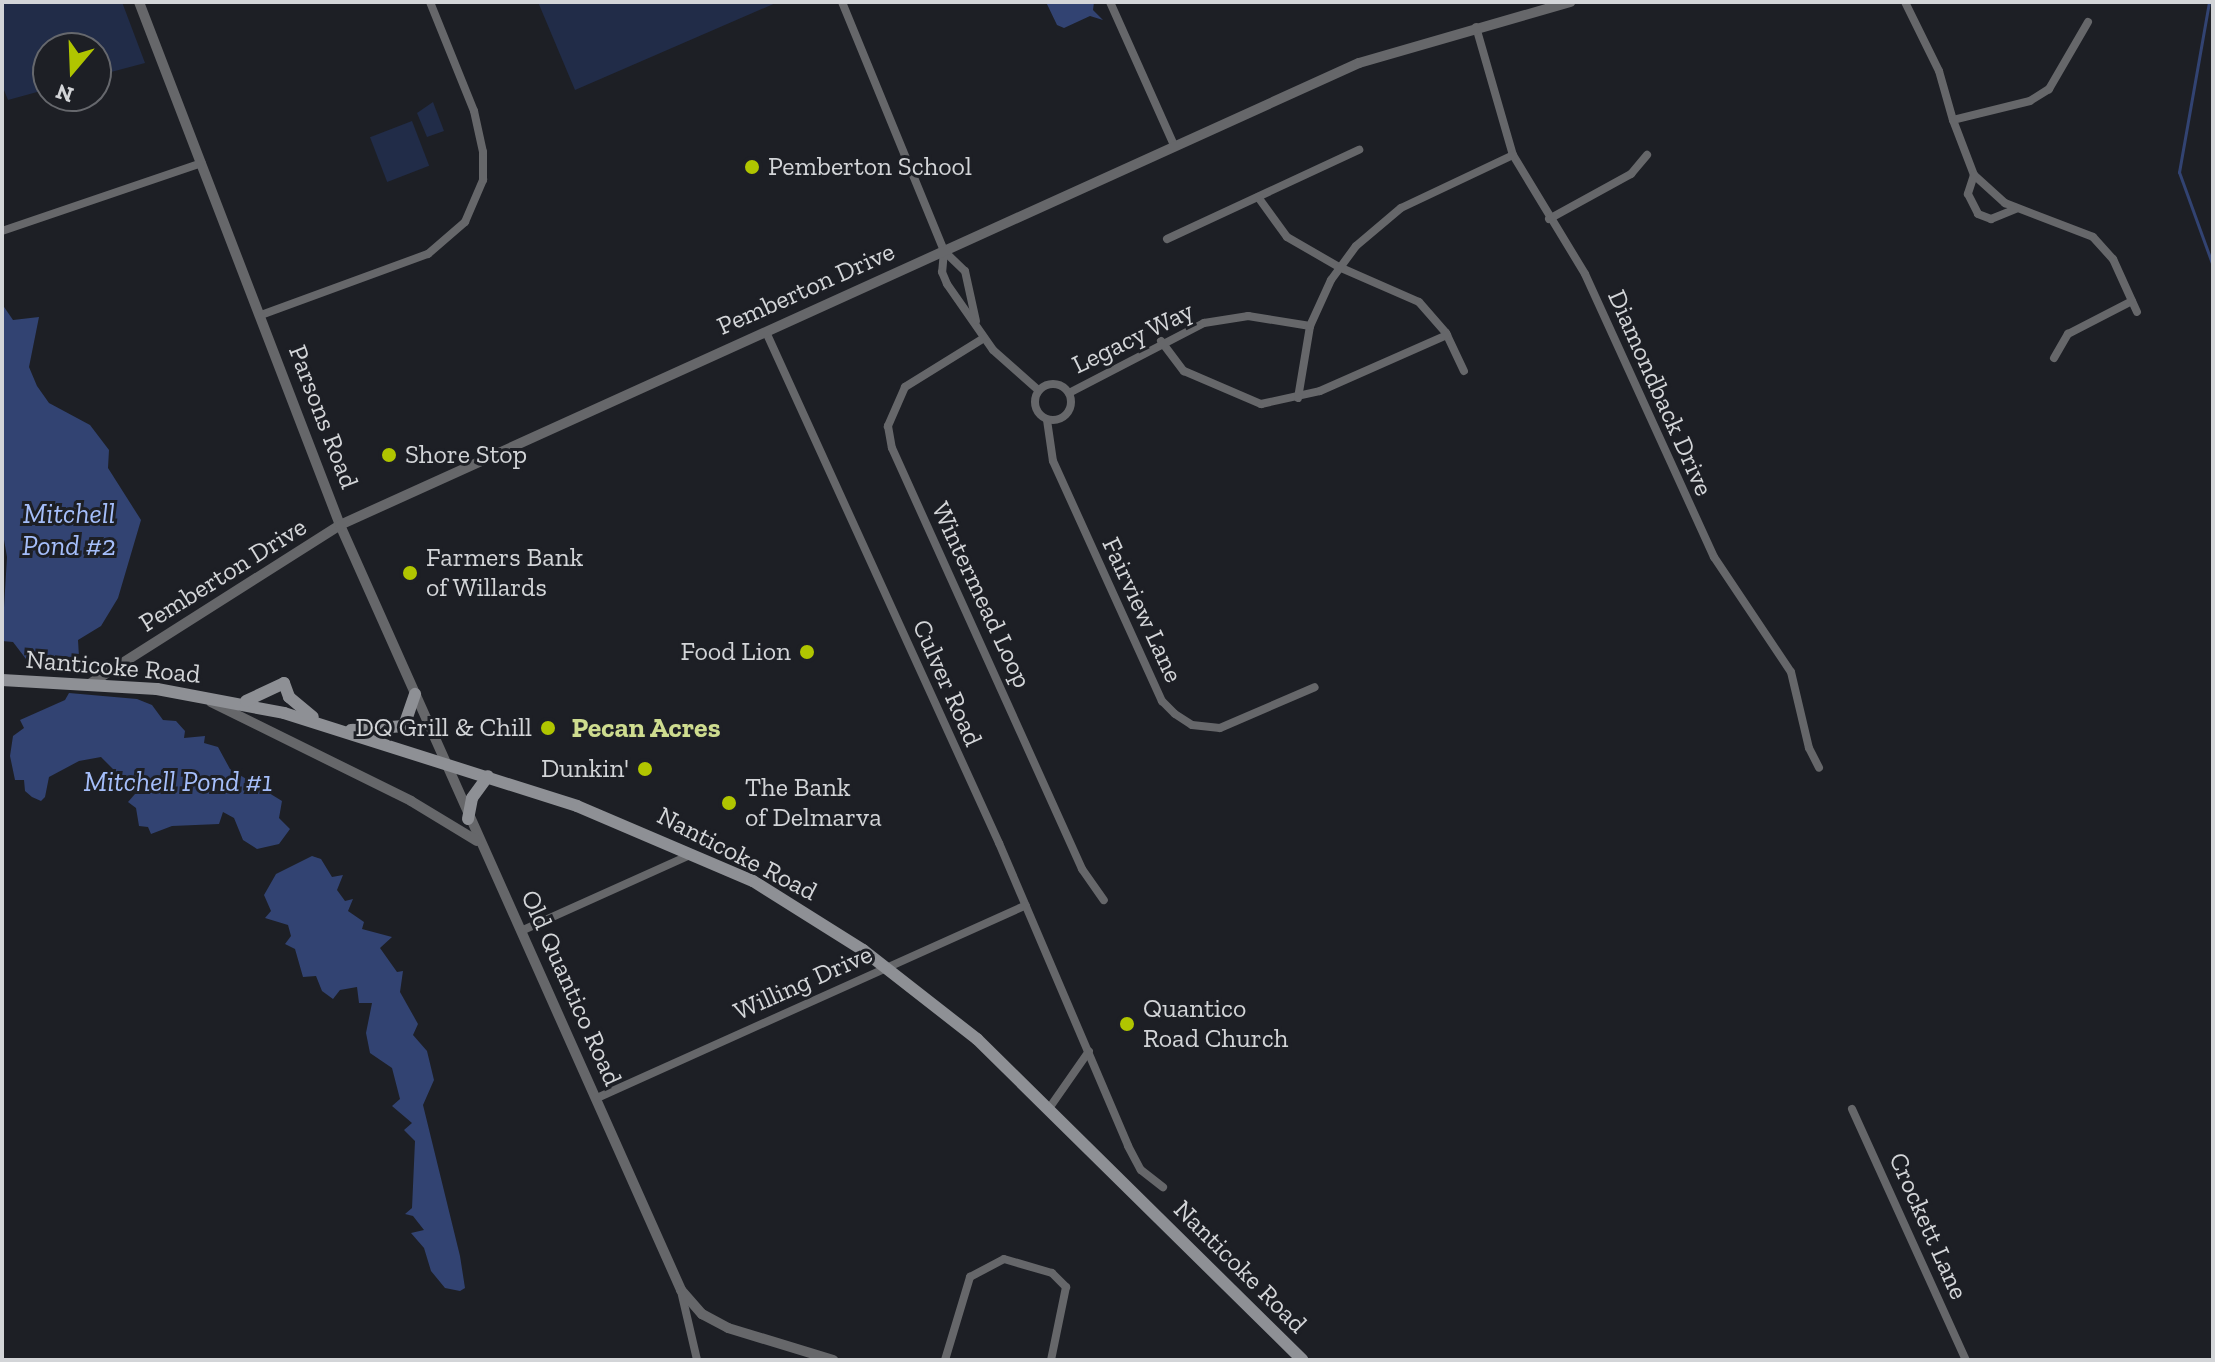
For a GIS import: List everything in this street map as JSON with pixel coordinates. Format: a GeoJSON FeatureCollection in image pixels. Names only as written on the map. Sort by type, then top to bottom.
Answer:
{"type":"FeatureCollection","features":[{"type":"Feature","properties":{"kind":"main road","name":"Nanticoke Road"},"geometry":{"type":"LineString","coordinates":[[2,680],[91,683],[195,695],[322,723],[488,776],[694,853],[808,913],[888,968],[954,1019],[1050,1107],[1302,1360]]}},
{"type":"Feature","properties":{"kind":"main road"},"geometry":{"type":"LineString","coordinates":[[235,702],[251,701],[284,683],[298,707],[322,723]]}},
{"type":"Feature","properties":{"kind":"main road"},"geometry":{"type":"LineString","coordinates":[[347,731],[404,726],[415,694]]}},
{"type":"Feature","properties":{"kind":"main road"},"geometry":{"type":"LineString","coordinates":[[468,819],[472,798],[488,776]]}},
{"type":"Feature","properties":{"kind":"street","name":"Parsons Road"},"geometry":{"type":"LineString","coordinates":[[139,2],[340,525],[479,842]]}},
{"type":"Feature","properties":{"kind":"street"},"geometry":{"type":"LineString","coordinates":[[261,315],[428,254],[465,222],[483,180],[483,152],[474,111],[430,2]]}},
{"type":"Feature","properties":{"kind":"street"},"geometry":{"type":"LineString","coordinates":[[842,2],[944,251],[965,271],[976,322]]}},
{"type":"Feature","properties":{"kind":"street"},"geometry":{"type":"LineString","coordinates":[[1110,2],[1174,145]]}},
{"type":"Feature","properties":{"kind":"street","name":"Pemberton Drive"},"geometry":{"type":"LineString","coordinates":[[91,683],[340,525],[1363,61],[1570,2]]}},
{"type":"Feature","properties":{"kind":"street"},"geometry":{"type":"LineString","coordinates":[[1905,2],[1939,71],[1974,175],[2016,209],[2093,237],[2113,259],[2137,312]]}},
{"type":"Feature","properties":{"kind":"street"},"geometry":{"type":"LineString","coordinates":[[1953,120],[2030,101],[2049,89],[2088,22]]}},
{"type":"Feature","properties":{"kind":"street","name":"Diamondback Drive"},"geometry":{"type":"LineString","coordinates":[[1476,27],[1513,155],[1585,274],[1714,557],[1785,660],[1799,697],[1809,748],[1819,768]]}},
{"type":"Feature","properties":{"kind":"street"},"geometry":{"type":"LineString","coordinates":[[1167,239],[1359,150]]}},
{"type":"Feature","properties":{"kind":"street"},"geometry":{"type":"LineString","coordinates":[[1298,398],[1310,326],[1339,267],[1389,215],[1513,155]]}},
{"type":"Feature","properties":{"kind":"street"},"geometry":{"type":"LineString","coordinates":[[1549,219],[1631,174],[1647,155]]}},
{"type":"Feature","properties":{"kind":"street"},"geometry":{"type":"LineString","coordinates":[[2,231],[202,163]]}},
{"type":"Feature","properties":{"kind":"street"},"geometry":{"type":"LineString","coordinates":[[1974,175],[1968,194],[1978,214],[1991,219],[2016,209]]}},
{"type":"Feature","properties":{"kind":"street"},"geometry":{"type":"LineString","coordinates":[[1258,197],[1287,237],[1339,267],[1419,302],[1447,335],[1464,371]]}},
{"type":"Feature","properties":{"kind":"street"},"geometry":{"type":"LineString","coordinates":[[944,251],[942,272],[947,284],[976,322],[984,338],[1010,369],[1038,390]]}},
{"type":"Feature","properties":{"kind":"street"},"geometry":{"type":"LineString","coordinates":[[2054,358],[2068,334],[2132,301]]}},
{"type":"Feature","properties":{"kind":"street","name":"Legacy Way"},"geometry":{"type":"LineString","coordinates":[[1069,393],[1191,327],[1232,318],[1262,316],[1310,326]]}},
{"type":"Feature","properties":{"kind":"street","name":"Culver Road"},"geometry":{"type":"LineString","coordinates":[[766,332],[1026,905],[1141,1170],[1163,1187]]}},
{"type":"Feature","properties":{"kind":"street"},"geometry":{"type":"LineString","coordinates":[[1161,341],[1184,371],[1261,404],[1298,398],[1447,335]]}},
{"type":"Feature","properties":{"kind":"street","name":"Wintermead Loop"},"geometry":{"type":"LineString","coordinates":[[984,338],[905,387],[888,426],[892,448],[1082,869],[1104,900]]}},
{"type":"Feature","properties":{"kind":"street"},"geometry":{"type":"LineString","coordinates":[[1054,384],[1069,393],[1068,413],[1047,420],[1035,407],[1038,390],[1054,384]]}},
{"type":"Feature","properties":{"kind":"street","name":"Fairview Lane"},"geometry":{"type":"LineString","coordinates":[[1047,420],[1053,461],[1162,701],[1175,714],[1192,725],[1220,728],[1315,687]]}},
{"type":"Feature","properties":{"kind":"street"},"geometry":{"type":"LineString","coordinates":[[195,695],[284,737],[479,842]]}},
{"type":"Feature","properties":{"kind":"street","name":"Old Quantico Road"},"geometry":{"type":"LineString","coordinates":[[479,842],[681,1290],[702,1314],[728,1328],[833,1360]]}},
{"type":"Feature","properties":{"kind":"street"},"geometry":{"type":"LineString","coordinates":[[521,931],[694,853]]}},
{"type":"Feature","properties":{"kind":"street","name":"Willing Drive"},"geometry":{"type":"LineString","coordinates":[[597,1098],[1026,905]]}},
{"type":"Feature","properties":{"kind":"street"},"geometry":{"type":"LineString","coordinates":[[1050,1107],[1089,1051]]}},
{"type":"Feature","properties":{"kind":"street","name":"Crockett Lane"},"geometry":{"type":"LineString","coordinates":[[1852,1109],[1966,1360]]}},
{"type":"Feature","properties":{"kind":"street"},"geometry":{"type":"LineString","coordinates":[[945,1360],[970,1277],[1004,1259],[1052,1273],[1066,1287],[1051,1360]]}},
{"type":"Feature","properties":{"kind":"street"},"geometry":{"type":"LineString","coordinates":[[681,1290],[697,1360]]}},
{"type":"Feature","properties":{"kind":"shaded area"},"geometry":{"type":"Polygon","coordinates":[[[2,2],[122,2],[145,63],[112,72],[112,32],[32,32],[32,93],[8,100],[2,85],[2,2]]]}},
{"type":"Feature","properties":{"kind":"shaded area"},"geometry":{"type":"Polygon","coordinates":[[[538,2],[778,2],[575,90],[538,2]]]}},
{"type":"Feature","properties":{"kind":"shaded area"},"geometry":{"type":"Polygon","coordinates":[[[433,102],[444,131],[427,137],[417,113],[433,102]]]}},
{"type":"Feature","properties":{"kind":"shaded area"},"geometry":{"type":"Polygon","coordinates":[[[412,121],[429,166],[387,182],[370,137],[412,121]]]}},
{"type":"Feature","properties":{"kind":"water"},"geometry":{"type":"Polygon","coordinates":[[[1046,2],[1094,2],[1093,10],[1103,20],[1090,16],[1064,28],[1057,25],[1046,2]]]}},
{"type":"Feature","properties":{"kind":"water","name":"Mitchell Pond #2"},"geometry":{"type":"Polygon","coordinates":[[[2,304],[13,320],[39,317],[29,367],[37,386],[49,403],[90,425],[109,450],[108,468],[141,520],[118,598],[101,626],[78,640],[79,657],[70,671],[60,664],[26,659],[13,642],[2,641],[7,557],[2,528],[2,304]]]}},
{"type":"Feature","properties":{"kind":"water","name":"Mitchell Pond #1"},"geometry":{"type":"Polygon","coordinates":[[[69,693],[137,699],[152,705],[163,720],[176,721],[185,731],[184,738],[205,736],[204,743],[218,747],[230,769],[282,801],[279,818],[290,829],[279,844],[257,849],[243,840],[234,818],[223,812],[219,824],[172,826],[151,834],[148,827],[139,826],[136,808],[128,802],[135,794],[130,784],[122,786],[119,775],[101,757],[79,761],[49,777],[45,797],[41,801],[32,797],[25,791],[24,780],[15,780],[10,756],[13,736],[24,728],[20,720],[65,700],[69,693]]]}},
{"type":"Feature","properties":{"kind":"water"},"geometry":{"type":"Polygon","coordinates":[[[312,856],[321,859],[332,877],[343,875],[337,890],[345,901],[353,899],[348,911],[364,922],[362,929],[392,937],[380,948],[397,972],[403,971],[400,992],[418,1024],[413,1035],[427,1051],[434,1080],[423,1105],[460,1256],[465,1288],[460,1291],[445,1288],[431,1271],[424,1248],[411,1233],[424,1230],[413,1216],[405,1214],[412,1208],[415,1141],[404,1130],[412,1123],[392,1106],[400,1099],[392,1068],[370,1053],[366,1033],[372,1003],[359,1003],[357,987],[340,990],[333,999],[322,991],[316,976],[303,977],[295,949],[285,944],[291,936],[288,925],[265,918],[271,911],[264,895],[276,874],[312,856]]]}},
{"type":"Feature","properties":{"kind":"waterway"},"geometry":{"type":"LineString","coordinates":[[2209,2],[2179,172],[2213,266]]}},
{"type":"Feature","properties":{"kind":"place","name":"Pemberton School"},"geometry":{"type":"Point","coordinates":[752,167]}},
{"type":"Feature","properties":{"kind":"place","name":"Shore Stop"},"geometry":{"type":"Point","coordinates":[389,455]}},
{"type":"Feature","properties":{"kind":"place","name":"Farmers Bank of Willards"},"geometry":{"type":"Point","coordinates":[410,573]}},
{"type":"Feature","properties":{"kind":"place","name":"Food Lion"},"geometry":{"type":"Point","coordinates":[807,652]}},
{"type":"Feature","properties":{"kind":"place","name":"DQ Grill & Chill"},"geometry":{"type":"Point","coordinates":[548,728]}},
{"type":"Feature","properties":{"kind":"place","name":"Dunkin'"},"geometry":{"type":"Point","coordinates":[645,769]}},
{"type":"Feature","properties":{"kind":"place","name":"The Bank of Delmarva"},"geometry":{"type":"Point","coordinates":[729,803]}},
{"type":"Feature","properties":{"kind":"place","name":"Quantico Road Church"},"geometry":{"type":"Point","coordinates":[1127,1024]}},
{"type":"Feature","properties":{"kind":"district","name":"Pecan Acres"},"geometry":{"type":"Point","coordinates":[646,728]}}]}
